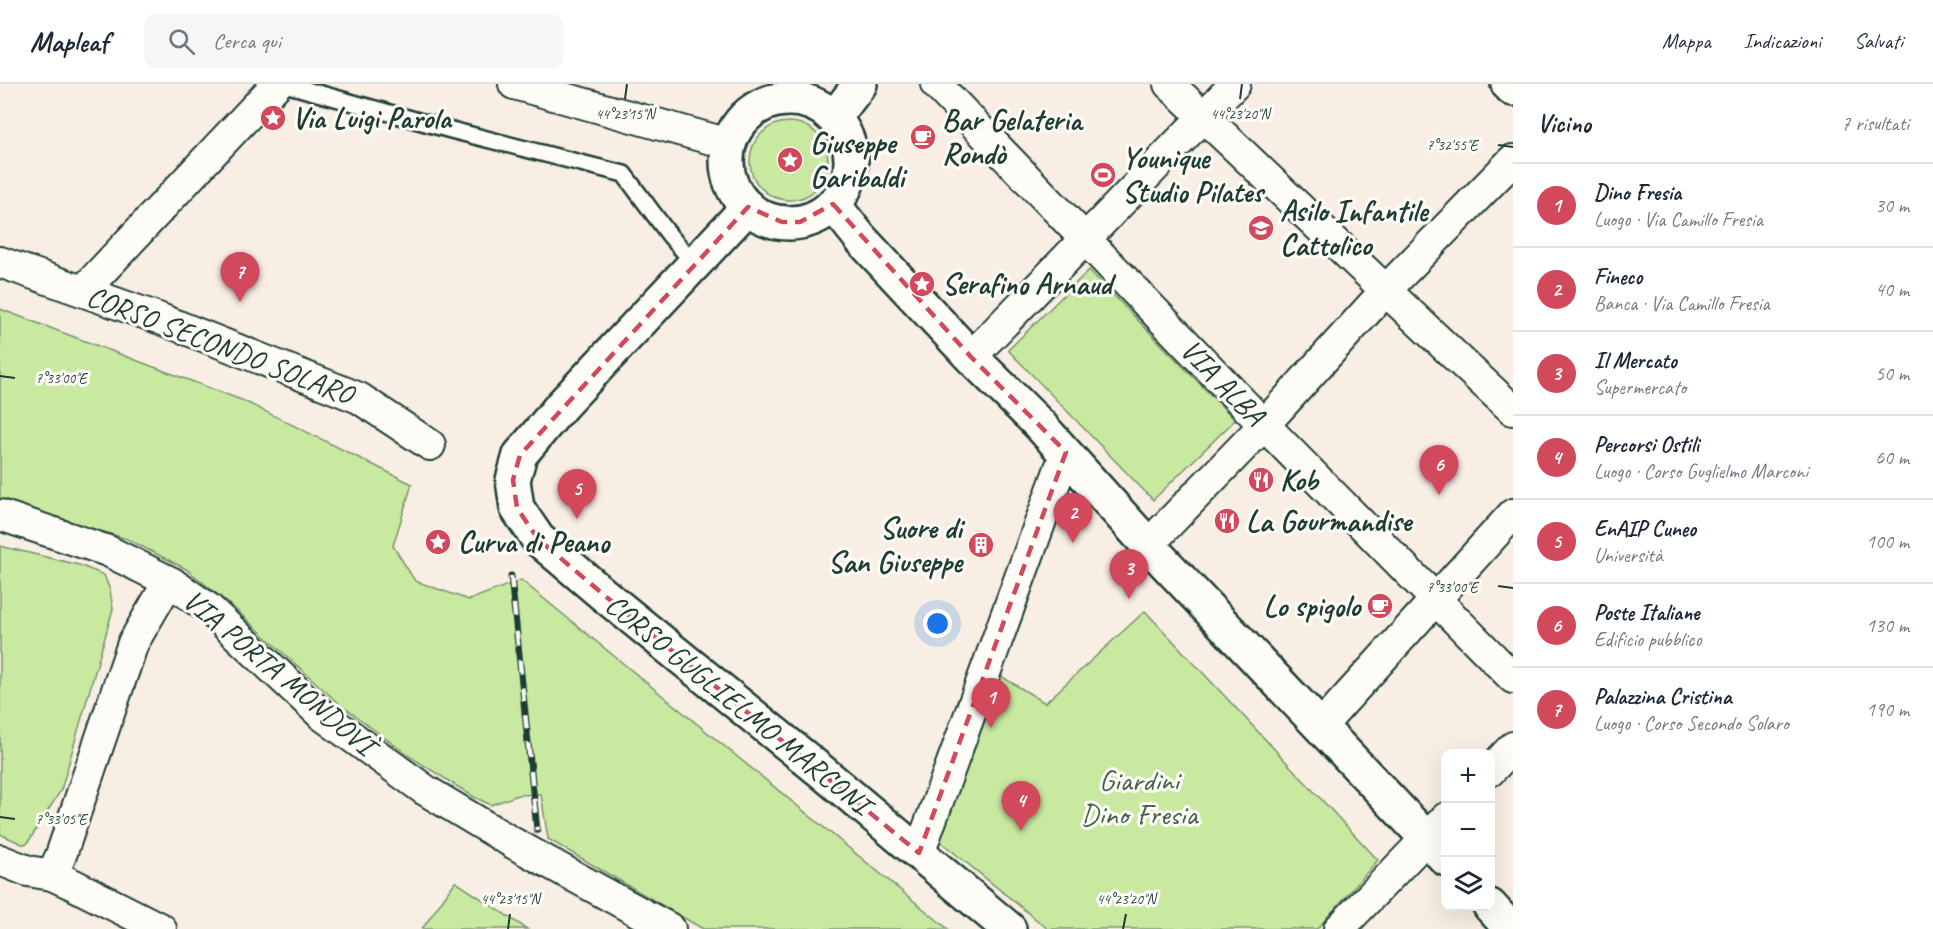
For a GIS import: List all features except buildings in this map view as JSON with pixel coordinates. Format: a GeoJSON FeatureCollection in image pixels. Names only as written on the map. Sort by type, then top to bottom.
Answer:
{"type":"FeatureCollection","features":[{"type":"Feature","properties":{"kind":"street"},"geometry":{"type":"LineString","coordinates":[[83,291],[277,84]]}},
{"type":"Feature","properties":{"kind":"street"},"geometry":{"type":"LineString","coordinates":[[514,84],[729,144]]}},
{"type":"Feature","properties":{"kind":"street"},"geometry":{"type":"LineString","coordinates":[[834,118],[860,84]]}},
{"type":"Feature","properties":{"kind":"street","name":"VIA ALBA"},"geometry":{"type":"LineString","coordinates":[[936,84],[1264,425],[1513,678]]}},
{"type":"Feature","properties":{"kind":"street"},"geometry":{"type":"LineString","coordinates":[[1169,84],[1513,410]]}},
{"type":"Feature","properties":{"kind":"street"},"geometry":{"type":"LineString","coordinates":[[971,357],[1086,241],[1235,84]]}},
{"type":"Feature","properties":{"kind":"street"},"geometry":{"type":"LineString","coordinates":[[1508,84],[1513,88]]}},
{"type":"Feature","properties":{"kind":"street"},"geometry":{"type":"LineString","coordinates":[[783,99],[802,100],[819,106],[834,118],[844,133],[850,151],[850,170],[844,189],[833,204],[818,216],[800,222],[782,222],[764,217],[748,207],[732,185],[728,171],[729,144],[737,127],[749,113],[765,103],[783,99]]}},
{"type":"Feature","properties":{"kind":"street"},"geometry":{"type":"LineString","coordinates":[[1148,545],[1264,425],[1385,291],[1513,160]]}},
{"type":"Feature","properties":{"kind":"street"},"geometry":{"type":"LineString","coordinates":[[833,204],[861,239],[971,357],[1066,452],[1148,545],[1321,726],[1439,839],[1339,929]]}},
{"type":"Feature","properties":{"kind":"street"},"geometry":{"type":"LineString","coordinates":[[695,264],[748,207]]}},
{"type":"Feature","properties":{"kind":"street","name":"CORSO SECONDO SOLARO"},"geometry":{"type":"LineString","coordinates":[[0,262],[83,291],[359,398],[430,446]]}},
{"type":"Feature","properties":{"kind":"street","name":"CORSO GUGLIELMO MARCONI"},"geometry":{"type":"LineString","coordinates":[[695,264],[562,405],[520,455],[513,480],[517,508],[538,539],[603,595],[812,764],[1009,929]]}},
{"type":"Feature","properties":{"kind":"street"},"geometry":{"type":"LineString","coordinates":[[919,853],[1066,452]]}},
{"type":"Feature","properties":{"kind":"street"},"geometry":{"type":"LineString","coordinates":[[1321,726],[1513,514]]}},
{"type":"Feature","properties":{"kind":"street","name":"VIA PORTA MONDOVÌ"},"geometry":{"type":"LineString","coordinates":[[0,515],[108,551],[172,583],[208,608],[322,715],[425,790],[513,843],[670,929]]}},
{"type":"Feature","properties":{"kind":"street"},"geometry":{"type":"LineString","coordinates":[[52,875],[61,855],[133,643],[162,593],[172,583]]}},
{"type":"Feature","properties":{"kind":"street"},"geometry":{"type":"LineString","coordinates":[[1495,767],[1513,747]]}},
{"type":"Feature","properties":{"kind":"street"},"geometry":{"type":"LineString","coordinates":[[0,860],[28,871],[52,875],[161,929]]}},
{"type":"Feature","properties":{"kind":"street"},"geometry":{"type":"LineString","coordinates":[[1495,911],[1511,929]]}},
{"type":"Feature","properties":{"kind":"lane"},"geometry":{"type":"LineString","coordinates":[[285,84],[451,130],[624,174],[670,236],[695,264]]}},
{"type":"Feature","properties":{"kind":"highlighted area"},"geometry":{"type":"Polygon","coordinates":[[[833,204],[971,357],[1066,452],[919,853],[538,539],[517,508],[513,480],[520,455],[748,207],[782,222],[800,222],[833,204]]]}},
{"type":"Feature","properties":{"kind":"green space"},"geometry":{"type":"Polygon","coordinates":[[[789,122],[804,125],[821,139],[828,161],[825,176],[811,193],[789,200],[774,197],[757,183],[750,161],[753,146],[767,129],[789,122]]]}},
{"type":"Feature","properties":{"kind":"green space"},"geometry":{"type":"Polygon","coordinates":[[[1089,270],[1235,420],[1153,500],[1008,350],[1089,270]]]}},
{"type":"Feature","properties":{"kind":"green space"},"geometry":{"type":"Polygon","coordinates":[[[0,309],[244,401],[412,484],[393,546],[415,581],[469,600],[521,580],[948,929],[703,929],[548,839],[541,794],[518,795],[491,805],[474,797],[409,756],[337,702],[233,607],[186,569],[127,539],[0,500],[0,309]]]}},
{"type":"Feature","properties":{"kind":"green space"},"geometry":{"type":"Polygon","coordinates":[[[0,546],[79,565],[104,575],[110,590],[113,609],[61,790],[27,844],[0,834],[0,546]]]}},
{"type":"Feature","properties":{"kind":"green space","name":"Giardini Dino Fresia"},"geometry":{"type":"Polygon","coordinates":[[[1145,611],[1378,860],[1317,929],[1048,929],[936,838],[991,670],[1045,703],[1145,611]]]}},
{"type":"Feature","properties":{"kind":"green space"},"geometry":{"type":"Polygon","coordinates":[[[456,882],[527,929],[422,929],[456,882]]]}},
{"type":"Feature","properties":{"kind":"railway"},"geometry":{"type":"LineString","coordinates":[[511,576],[537,830]]}},
{"type":"Feature","properties":{"kind":"place","name":"Via Luigi Parola"},"geometry":{"type":"Point","coordinates":[273,118]}},
{"type":"Feature","properties":{"kind":"place","name":"Bar Gelateria Rondò"},"geometry":{"type":"Point","coordinates":[923,137]}},
{"type":"Feature","properties":{"kind":"place","name":"Giuseppe Garibaldi"},"geometry":{"type":"Point","coordinates":[790,160]}},
{"type":"Feature","properties":{"kind":"place","name":"Younique Studio Pilates"},"geometry":{"type":"Point","coordinates":[1103,175]}},
{"type":"Feature","properties":{"kind":"place","name":"Asilo Infantile Cattolico"},"geometry":{"type":"Point","coordinates":[1261,228]}},
{"type":"Feature","properties":{"kind":"place","name":"Serafino Arnaud"},"geometry":{"type":"Point","coordinates":[922,284]}},
{"type":"Feature","properties":{"kind":"place","name":"Palazzina Cristina"},"geometry":{"type":"Point","coordinates":[240,302]}},
{"type":"Feature","properties":{"kind":"place","name":"Kob"},"geometry":{"type":"Point","coordinates":[1261,480]}},
{"type":"Feature","properties":{"kind":"place","name":"Poste Italiane"},"geometry":{"type":"Point","coordinates":[1439,495]}},
{"type":"Feature","properties":{"kind":"place","name":"EnAIP Cuneo"},"geometry":{"type":"Point","coordinates":[577,519]}},
{"type":"Feature","properties":{"kind":"place","name":"La Gourmandise"},"geometry":{"type":"Point","coordinates":[1227,521]}},
{"type":"Feature","properties":{"kind":"place","name":"Curva di Peano"},"geometry":{"type":"Point","coordinates":[438,542]}},
{"type":"Feature","properties":{"kind":"place","name":"Fineco"},"geometry":{"type":"Point","coordinates":[1073,543]}},
{"type":"Feature","properties":{"kind":"place","name":"Suore di San Giuseppe"},"geometry":{"type":"Point","coordinates":[981,545]}},
{"type":"Feature","properties":{"kind":"place","name":"Il Mercato"},"geometry":{"type":"Point","coordinates":[1129,599]}},
{"type":"Feature","properties":{"kind":"place","name":"Lo spigolo"},"geometry":{"type":"Point","coordinates":[1380,606]}},
{"type":"Feature","properties":{"kind":"place","name":"Dino Fresia"},"geometry":{"type":"Point","coordinates":[991,728]}},
{"type":"Feature","properties":{"kind":"place","name":"Percorsi Ostili"},"geometry":{"type":"Point","coordinates":[1021,831]}}]}
